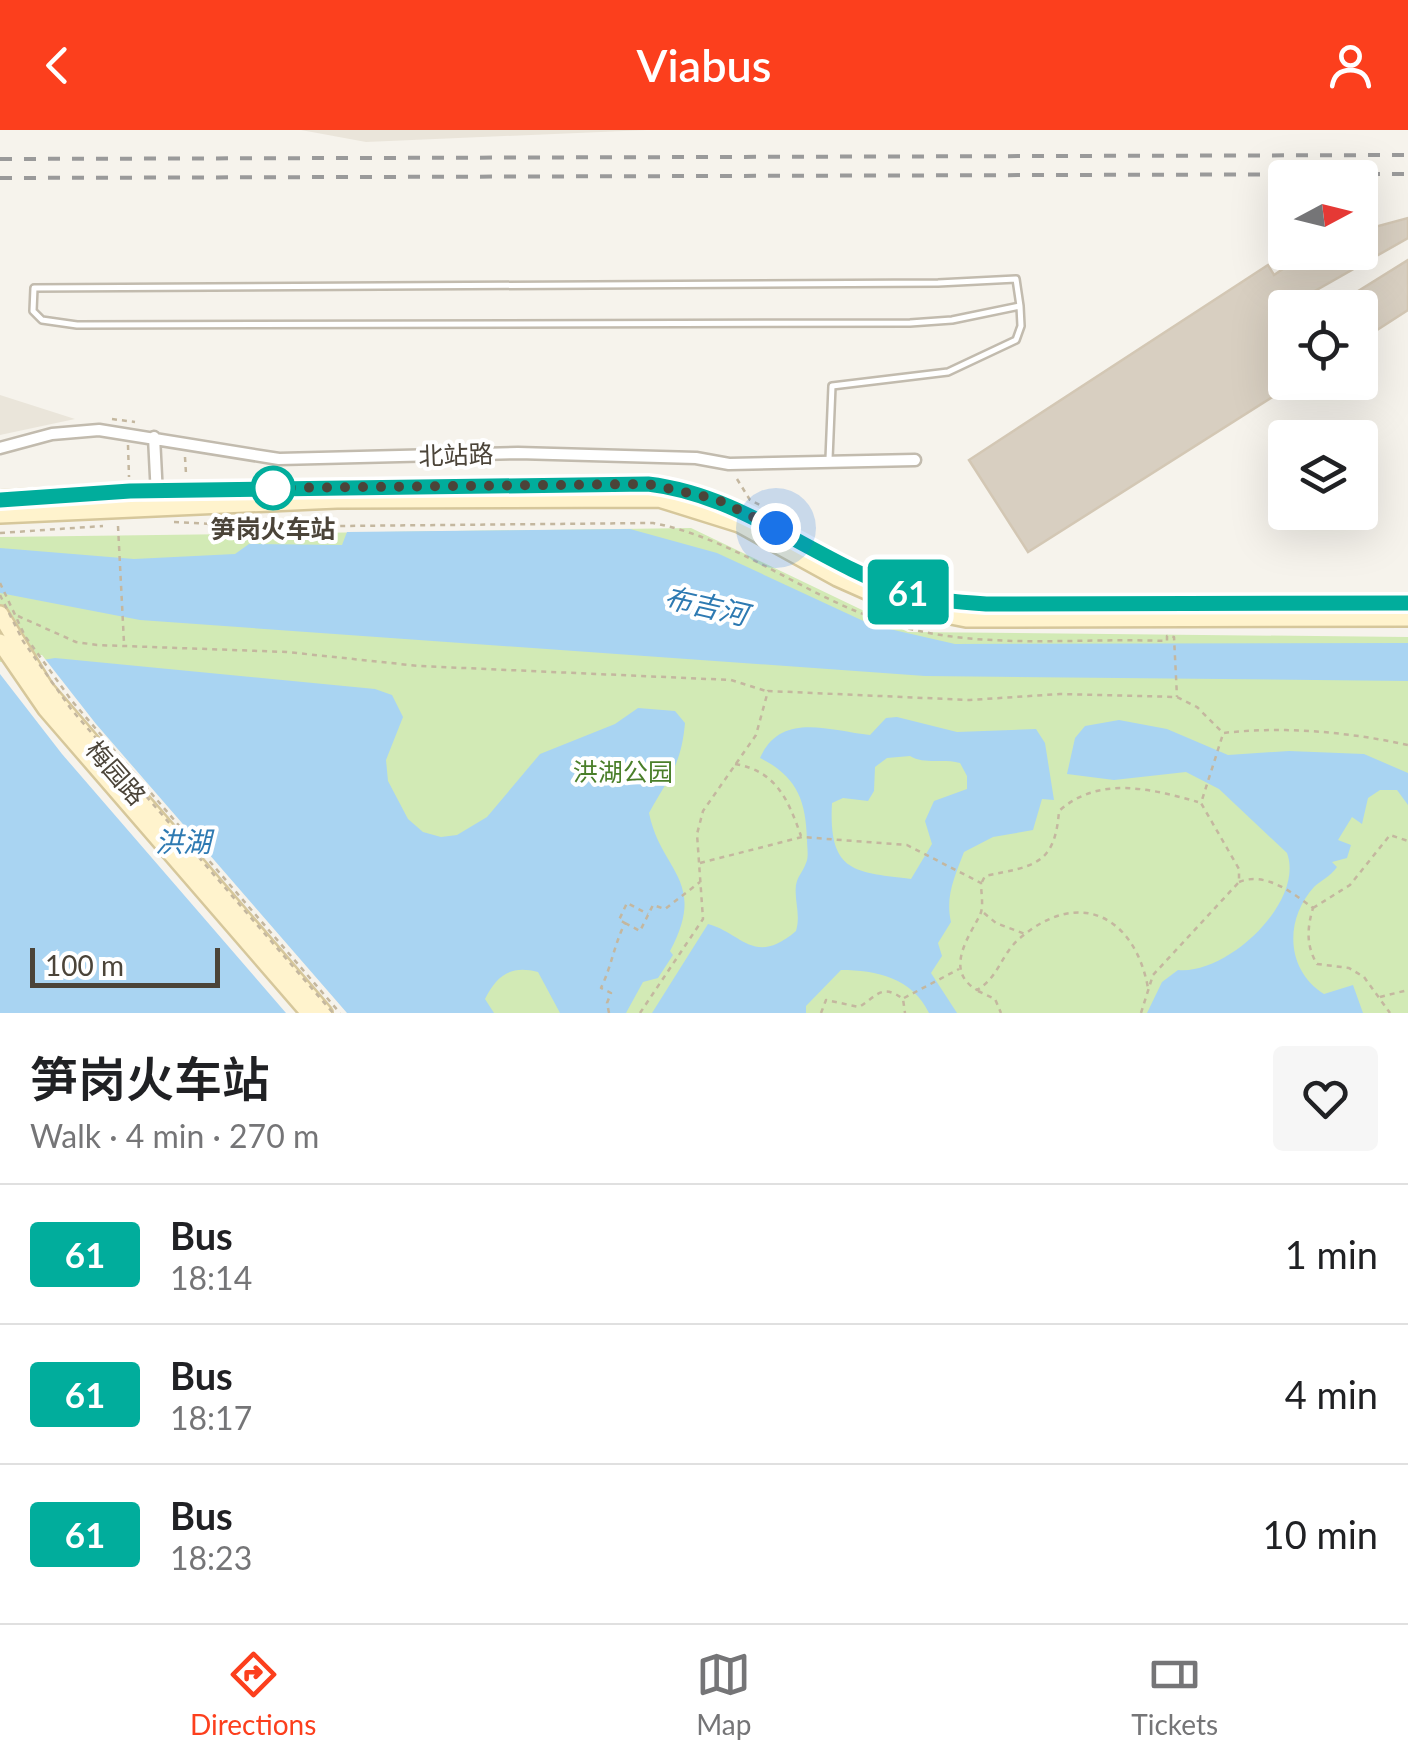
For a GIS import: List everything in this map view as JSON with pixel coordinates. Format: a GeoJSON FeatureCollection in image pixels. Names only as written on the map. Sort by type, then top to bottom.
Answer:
{"type":"FeatureCollection","features":[{"type":"Feature","properties":{"kind":"main road"},"geometry":{"type":"LineString","coordinates":[[0,515],[648,484],[716,499],[872,578],[935,598],[987,604],[1408,603]]}},
{"type":"Feature","properties":{"kind":"main road"},"geometry":{"type":"LineString","coordinates":[[0,500],[160,505],[659,499],[726,519],[837,578],[900,606],[930,613],[1012,620],[1408,618]]}},
{"type":"Feature","properties":{"kind":"main road","name":"梅园路"},"geometry":{"type":"LineString","coordinates":[[0,614],[46,688],[324,1013]]}},
{"type":"Feature","properties":{"kind":"main road","name":"梅园路"},"geometry":{"type":"LineString","coordinates":[[0,642],[46,709],[309,1013]]}},
{"type":"Feature","properties":{"kind":"street","name":"北站路"},"geometry":{"type":"LineString","coordinates":[[0,448],[78,430],[154,437],[279,459],[518,453],[696,458],[729,464],[915,460]]}},
{"type":"Feature","properties":{"kind":"street"},"geometry":{"type":"LineString","coordinates":[[154,437],[160,505]]}},
{"type":"Feature","properties":{"kind":"lane"},"geometry":{"type":"LineString","coordinates":[[828,462],[832,386],[948,372],[1016,340],[1021,326],[1020,306],[1016,279],[938,283],[34,288],[33,311],[42,320],[77,325],[910,323],[952,320],[1020,306]]}},
{"type":"Feature","properties":{"kind":"path"},"geometry":{"type":"LineString","coordinates":[[128,442],[129,478]]}},
{"type":"Feature","properties":{"kind":"path"},"geometry":{"type":"LineString","coordinates":[[185,455],[186,476]]}},
{"type":"Feature","properties":{"kind":"path"},"geometry":{"type":"LineString","coordinates":[[737,480],[750,500],[780,515]]}},
{"type":"Feature","properties":{"kind":"path"},"geometry":{"type":"LineString","coordinates":[[160,505],[176,524],[267,527],[306,538],[339,526],[654,523],[690,530],[871,618],[943,637],[1167,641],[1167,636],[1174,636],[1177,697]]}},
{"type":"Feature","properties":{"kind":"path"},"geometry":{"type":"LineString","coordinates":[[118,524],[124,646]]}},
{"type":"Feature","properties":{"kind":"path"},"geometry":{"type":"LineString","coordinates":[[0,533],[92,530],[104,525]]}},
{"type":"Feature","properties":{"kind":"path"},"geometry":{"type":"LineString","coordinates":[[0,582],[26,636],[72,701],[340,1013]]}},
{"type":"Feature","properties":{"kind":"path"},"geometry":{"type":"LineString","coordinates":[[0,595],[23,641],[71,709],[333,1013]]}},
{"type":"Feature","properties":{"kind":"path"},"geometry":{"type":"LineString","coordinates":[[0,614],[24,616],[76,642],[124,646],[714,679],[768,691],[970,700],[1060,694],[1177,697],[1198,707],[1223,733]]}},
{"type":"Feature","properties":{"kind":"path"},"geometry":{"type":"LineString","coordinates":[[640,1013],[703,918],[697,834],[702,811],[756,734],[768,691]]}},
{"type":"Feature","properties":{"kind":"path"},"geometry":{"type":"LineString","coordinates":[[1223,733],[1259,729],[1284,734],[1351,732],[1408,745]]}},
{"type":"Feature","properties":{"kind":"path"},"geometry":{"type":"LineString","coordinates":[[1201,803],[1223,733]]}},
{"type":"Feature","properties":{"kind":"path"},"geometry":{"type":"LineString","coordinates":[[735,764],[755,767],[780,786],[802,837]]}},
{"type":"Feature","properties":{"kind":"path"},"geometry":{"type":"LineString","coordinates":[[1002,1013],[995,998],[966,984],[960,969],[963,944],[982,912],[981,884],[985,876],[1025,869],[1047,855],[1058,834],[1059,810],[1083,795],[1145,788],[1201,803],[1240,869],[1239,882]]}},
{"type":"Feature","properties":{"kind":"path"},"geometry":{"type":"LineString","coordinates":[[1390,1013],[1373,984],[1350,968],[1317,964],[1310,953],[1308,928],[1313,908],[1350,885],[1390,835],[1408,840]]}},
{"type":"Feature","properties":{"kind":"path"},"geometry":{"type":"LineString","coordinates":[[699,863],[802,837],[907,845],[925,851],[981,884]]}},
{"type":"Feature","properties":{"kind":"path"},"geometry":{"type":"LineString","coordinates":[[1141,1013],[1153,975],[1239,882],[1250,877],[1283,886],[1313,908]]}},
{"type":"Feature","properties":{"kind":"path"},"geometry":{"type":"LineString","coordinates":[[648,914],[627,903],[619,920],[640,930],[654,905],[664,909],[701,881]]}},
{"type":"Feature","properties":{"kind":"path"},"geometry":{"type":"LineString","coordinates":[[982,912],[996,923],[1026,934]]}},
{"type":"Feature","properties":{"kind":"path"},"geometry":{"type":"LineString","coordinates":[[976,990],[993,981],[1017,940],[1042,924],[1077,913],[1109,919],[1136,945],[1148,988]]}},
{"type":"Feature","properties":{"kind":"path"},"geometry":{"type":"LineString","coordinates":[[609,1013],[606,1003],[611,993],[600,988],[616,958],[615,943],[625,923]]}},
{"type":"Feature","properties":{"kind":"path"},"geometry":{"type":"LineString","coordinates":[[903,999],[960,969]]}},
{"type":"Feature","properties":{"kind":"path"},"geometry":{"type":"LineString","coordinates":[[821,1013],[826,1000],[859,1008],[877,991],[888,990],[903,999]]}},
{"type":"Feature","properties":{"kind":"path"},"geometry":{"type":"LineString","coordinates":[[1380,997],[1408,990]]}},
{"type":"Feature","properties":{"kind":"path"},"geometry":{"type":"LineString","coordinates":[[903,999],[905,1013]]}},
{"type":"Feature","properties":{"kind":"shaded area"},"geometry":{"type":"Polygon","coordinates":[[[301,130],[647,130],[366,142],[301,130]]]}},
{"type":"Feature","properties":{"kind":"shaded area"},"geometry":{"type":"Polygon","coordinates":[[[0,395],[75,419],[0,435],[0,395]]]}},
{"type":"Feature","properties":{"kind":"green space","name":"洪湖公园"},"geometry":{"type":"Polygon","coordinates":[[[691,528],[908,632],[1408,637],[1408,1013],[0,1013],[0,537],[691,528]]]}},
{"type":"Feature","properties":{"kind":"water","name":"布吉河"},"geometry":{"type":"Polygon","coordinates":[[[630,529],[717,553],[872,625],[955,644],[1408,643],[1408,681],[925,676],[140,620],[0,593],[0,548],[134,559],[235,554],[249,544],[342,545],[347,532],[630,529]]]}},
{"type":"Feature","properties":{"kind":"water","name":"洪湖"},"geometry":{"type":"Polygon","coordinates":[[[55,658],[375,689],[392,695],[403,717],[386,760],[388,781],[408,819],[423,832],[441,837],[457,835],[487,817],[540,754],[615,724],[638,708],[675,711],[685,723],[680,751],[649,813],[683,892],[680,927],[670,951],[673,955],[658,978],[643,982],[626,1013],[560,1013],[538,972],[520,970],[500,978],[485,999],[494,1013],[0,1013],[0,667],[55,658]]]}},
{"type":"Feature","properties":{"kind":"water"},"geometry":{"type":"Polygon","coordinates":[[[897,717],[957,732],[1036,729],[1045,743],[1054,800],[1042,799],[1033,830],[993,837],[964,852],[954,878],[949,903],[951,922],[938,943],[942,956],[931,973],[957,1013],[929,1013],[913,992],[892,978],[841,970],[806,1006],[806,1013],[652,1013],[708,924],[759,947],[782,941],[796,931],[796,885],[807,858],[806,825],[797,790],[782,773],[760,758],[769,743],[780,734],[808,727],[870,735],[886,718],[897,717]],[[887,758],[875,767],[874,791],[868,801],[843,798],[832,803],[835,844],[849,865],[861,871],[911,879],[932,844],[925,821],[934,801],[967,789],[967,776],[960,763],[887,758]]]}},
{"type":"Feature","properties":{"kind":"water"},"geometry":{"type":"Polygon","coordinates":[[[1119,720],[1167,729],[1228,755],[1289,751],[1364,754],[1408,773],[1408,805],[1397,790],[1380,790],[1368,798],[1362,824],[1352,817],[1338,840],[1351,845],[1347,858],[1332,862],[1337,867],[1304,900],[1294,929],[1296,958],[1311,984],[1324,994],[1353,985],[1363,1013],[1147,1013],[1162,982],[1178,970],[1218,961],[1258,932],[1284,893],[1289,872],[1287,853],[1219,789],[1186,772],[1114,780],[1067,774],[1075,738],[1085,726],[1119,720]]]}},
{"type":"Feature","properties":{"kind":"pier"},"geometry":{"type":"Polygon","coordinates":[[[42,655],[96,724],[347,1013],[286,1013],[62,754],[0,674],[0,662],[42,655]]]}},
{"type":"Feature","properties":{"kind":"building"},"geometry":{"type":"Polygon","coordinates":[[[1408,218],[1408,238],[1378,255],[1378,226],[1408,218]]]}},
{"type":"Feature","properties":{"kind":"building"},"geometry":{"type":"Polygon","coordinates":[[[1408,260],[1408,310],[1378,329],[1378,290],[1360,290],[1408,260]]]}},
{"type":"Feature","properties":{"kind":"building"},"geometry":{"type":"Polygon","coordinates":[[[1268,265],[1274,275],[1281,270],[1352,270],[1317,290],[1268,290],[1268,400],[1028,552],[969,460],[1268,265]]]}},
{"type":"Feature","properties":{"kind":"railway"},"geometry":{"type":"LineString","coordinates":[[0,159],[1408,155]]}},
{"type":"Feature","properties":{"kind":"railway"},"geometry":{"type":"LineString","coordinates":[[0,178],[1408,174]]}},
{"type":"Feature","properties":{"kind":"bus line","name":"61"},"geometry":{"type":"LineString","coordinates":[[0,500],[130,491],[648,484],[716,499],[872,578],[935,598],[987,604],[1408,603]]}},
{"type":"Feature","properties":{"kind":"place","name":"笋岗火车站"},"geometry":{"type":"Point","coordinates":[273,488]}},
{"type":"Feature","properties":{"kind":"route"},"geometry":{"type":"LineString","coordinates":[[273,488],[648,484],[716,499],[776,528]]}}]}
